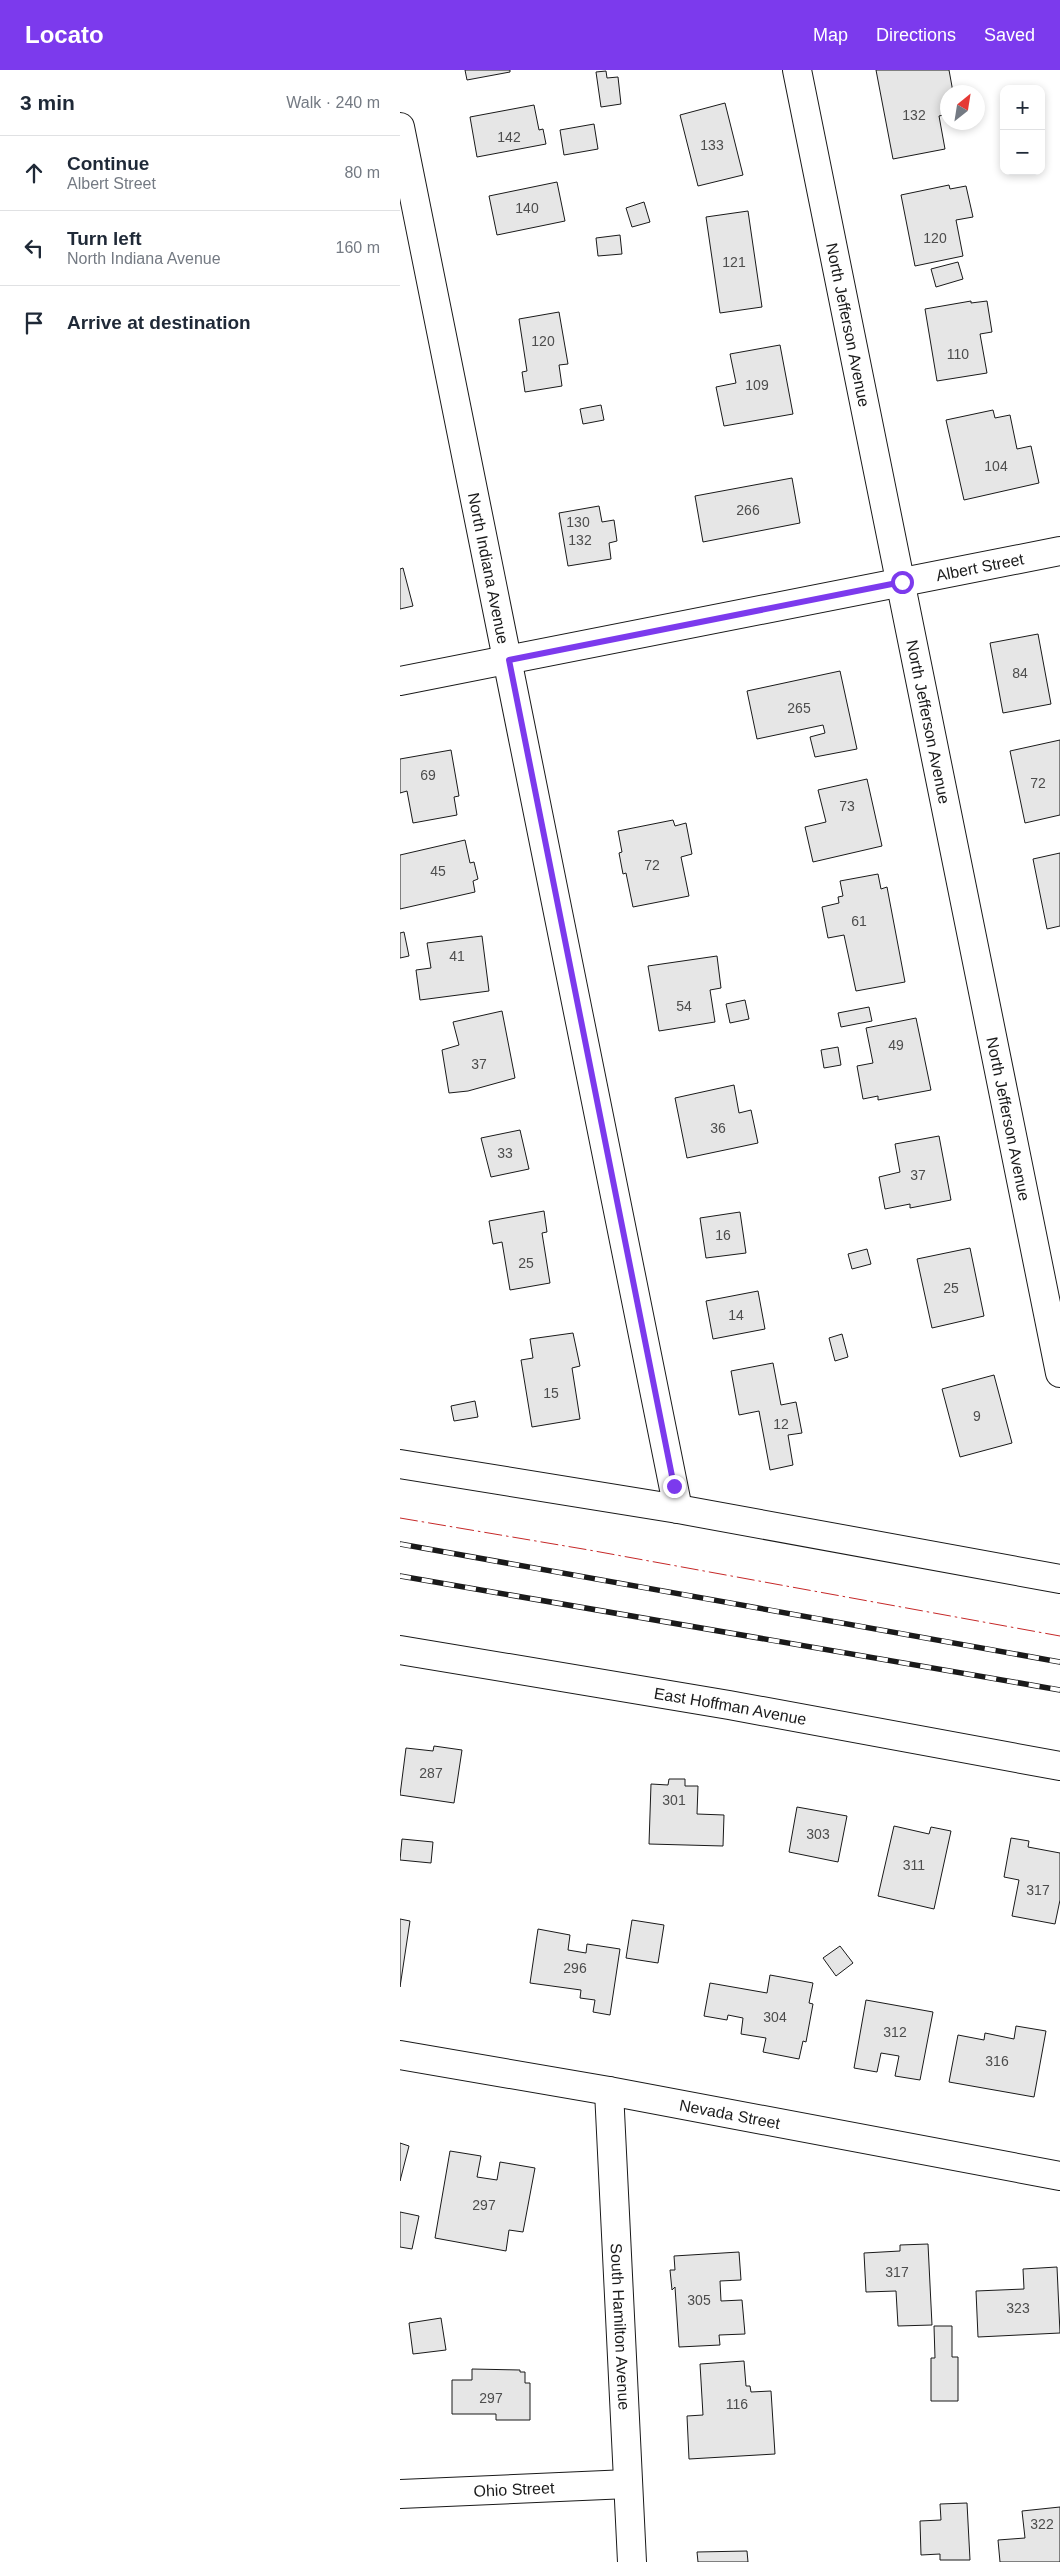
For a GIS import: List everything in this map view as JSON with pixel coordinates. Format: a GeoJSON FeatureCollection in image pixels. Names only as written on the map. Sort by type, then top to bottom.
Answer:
{"type":"FeatureCollection","features":[{"type":"Feature","properties":{"kind":"street","name":"North Jefferson Avenue"},"geometry":{"type":"LineString","coordinates":[[797,70],[902,582],[1060,1373]]}},
{"type":"Feature","properties":{"kind":"street","name":"North Indiana Avenue"},"geometry":{"type":"LineString","coordinates":[[400,127],[509,660],[678,1509]]}},
{"type":"Feature","properties":{"kind":"street","name":"Albert Street"},"geometry":{"type":"LineString","coordinates":[[400,681],[1060,551]]}},
{"type":"Feature","properties":{"kind":"street"},"geometry":{"type":"LineString","coordinates":[[400,1464],[678,1509],[1060,1579]]}},
{"type":"Feature","properties":{"kind":"street","name":"East Hoffman Avenue"},"geometry":{"type":"LineString","coordinates":[[400,1650],[729,1705],[1060,1766]]}},
{"type":"Feature","properties":{"kind":"street","name":"Nevada Street"},"geometry":{"type":"LineString","coordinates":[[400,2055],[609,2091],[1060,2176]]}},
{"type":"Feature","properties":{"kind":"street","name":"South Hamilton Avenue"},"geometry":{"type":"LineString","coordinates":[[609,2091],[632,2562]]}},
{"type":"Feature","properties":{"kind":"street","name":"Ohio Street"},"geometry":{"type":"LineString","coordinates":[[400,2494],[628,2484]]}},
{"type":"Feature","properties":{"kind":"building"},"geometry":{"type":"Polygon","coordinates":[[[465,70],[510,70],[510,72],[467,80],[465,70]]]}},
{"type":"Feature","properties":{"kind":"building"},"geometry":{"type":"Polygon","coordinates":[[[876,70],[949,70],[952,85],[940,85],[940,130],[945,149],[893,159],[876,70]]]}},
{"type":"Feature","properties":{"kind":"building"},"geometry":{"type":"Polygon","coordinates":[[[606,71],[607,78],[618,77],[621,104],[601,107],[596,72],[606,71]]]}},
{"type":"Feature","properties":{"kind":"building"},"geometry":{"type":"Polygon","coordinates":[[[725,103],[743,175],[698,186],[680,115],[725,103]]]}},
{"type":"Feature","properties":{"kind":"building"},"geometry":{"type":"Polygon","coordinates":[[[534,105],[539,130],[543,129],[546,144],[477,157],[470,117],[534,105]]]}},
{"type":"Feature","properties":{"kind":"building"},"geometry":{"type":"Polygon","coordinates":[[[594,124],[598,149],[564,155],[560,130],[594,124]]]}},
{"type":"Feature","properties":{"kind":"building"},"geometry":{"type":"Polygon","coordinates":[[[557,182],[565,221],[497,235],[489,196],[557,182]]]}},
{"type":"Feature","properties":{"kind":"building"},"geometry":{"type":"Polygon","coordinates":[[[949,185],[950,189],[966,186],[973,217],[956,220],[963,256],[915,266],[901,195],[949,185]]]}},
{"type":"Feature","properties":{"kind":"building"},"geometry":{"type":"Polygon","coordinates":[[[644,202],[650,222],[632,227],[626,208],[644,202]]]}},
{"type":"Feature","properties":{"kind":"building"},"geometry":{"type":"Polygon","coordinates":[[[748,211],[762,307],[720,313],[706,217],[748,211]]]}},
{"type":"Feature","properties":{"kind":"building"},"geometry":{"type":"Polygon","coordinates":[[[620,235],[622,254],[598,256],[596,238],[620,235]]]}},
{"type":"Feature","properties":{"kind":"building"},"geometry":{"type":"Polygon","coordinates":[[[958,262],[963,279],[936,287],[931,269],[958,262]]]}},
{"type":"Feature","properties":{"kind":"building"},"geometry":{"type":"Polygon","coordinates":[[[971,301],[971,303],[987,301],[992,332],[980,334],[987,373],[937,381],[925,309],[971,301]]]}},
{"type":"Feature","properties":{"kind":"building"},"geometry":{"type":"Polygon","coordinates":[[[559,312],[568,364],[559,365],[562,386],[525,392],[522,372],[527,371],[519,319],[559,312]]]}},
{"type":"Feature","properties":{"kind":"building"},"geometry":{"type":"Polygon","coordinates":[[[780,345],[793,414],[724,426],[716,387],[736,383],[730,354],[780,345]]]}},
{"type":"Feature","properties":{"kind":"building"},"geometry":{"type":"Polygon","coordinates":[[[601,405],[604,420],[583,424],[580,409],[601,405]]]}},
{"type":"Feature","properties":{"kind":"building"},"geometry":{"type":"Polygon","coordinates":[[[993,410],[995,418],[1010,415],[1017,449],[1031,446],[1039,483],[964,500],[946,420],[993,410]]]}},
{"type":"Feature","properties":{"kind":"building"},"geometry":{"type":"Polygon","coordinates":[[[792,478],[800,523],[703,542],[695,496],[792,478]]]}},
{"type":"Feature","properties":{"kind":"building"},"geometry":{"type":"Polygon","coordinates":[[[599,506],[602,522],[614,520],[617,541],[609,543],[611,559],[568,566],[559,513],[599,506]]]}},
{"type":"Feature","properties":{"kind":"building"},"geometry":{"type":"Polygon","coordinates":[[[403,568],[413,606],[400,609],[400,569],[403,568]]]}},
{"type":"Feature","properties":{"kind":"building"},"geometry":{"type":"Polygon","coordinates":[[[1038,634],[1051,704],[1003,713],[990,643],[1038,634]]]}},
{"type":"Feature","properties":{"kind":"building"},"geometry":{"type":"Polygon","coordinates":[[[840,671],[857,749],[815,757],[810,737],[825,733],[823,725],[757,739],[747,691],[840,671]]]}},
{"type":"Feature","properties":{"kind":"building"},"geometry":{"type":"Polygon","coordinates":[[[1060,740],[1060,815],[1025,823],[1010,751],[1060,740]]]}},
{"type":"Feature","properties":{"kind":"building"},"geometry":{"type":"Polygon","coordinates":[[[451,750],[459,796],[454,797],[457,815],[413,823],[407,791],[400,793],[400,759],[451,750]]]}},
{"type":"Feature","properties":{"kind":"building"},"geometry":{"type":"Polygon","coordinates":[[[867,779],[882,846],[813,862],[805,827],[826,822],[818,790],[867,779]]]}},
{"type":"Feature","properties":{"kind":"building"},"geometry":{"type":"Polygon","coordinates":[[[673,820],[675,826],[686,823],[692,854],[681,857],[689,896],[633,907],[626,873],[623,874],[619,853],[622,852],[618,831],[673,820]]]}},
{"type":"Feature","properties":{"kind":"building"},"geometry":{"type":"Polygon","coordinates":[[[465,840],[470,863],[474,862],[478,879],[473,881],[475,892],[400,909],[400,855],[465,840]]]}},
{"type":"Feature","properties":{"kind":"building"},"geometry":{"type":"Polygon","coordinates":[[[1060,853],[1060,926],[1047,929],[1033,859],[1060,853]]]}},
{"type":"Feature","properties":{"kind":"building"},"geometry":{"type":"Polygon","coordinates":[[[878,874],[881,889],[887,887],[905,982],[856,991],[844,935],[828,938],[822,907],[839,903],[838,897],[843,896],[840,881],[878,874]]]}},
{"type":"Feature","properties":{"kind":"building"},"geometry":{"type":"Polygon","coordinates":[[[404,932],[409,956],[400,958],[400,933],[404,932]]]}},
{"type":"Feature","properties":{"kind":"building"},"geometry":{"type":"Polygon","coordinates":[[[482,936],[489,991],[420,1000],[416,970],[431,968],[427,943],[482,936]]]}},
{"type":"Feature","properties":{"kind":"building"},"geometry":{"type":"Polygon","coordinates":[[[717,956],[721,988],[710,990],[715,1022],[659,1031],[648,966],[717,956]]]}},
{"type":"Feature","properties":{"kind":"building"},"geometry":{"type":"Polygon","coordinates":[[[745,1000],[749,1019],[730,1023],[726,1004],[745,1000]]]}},
{"type":"Feature","properties":{"kind":"building"},"geometry":{"type":"Polygon","coordinates":[[[869,1007],[872,1021],[841,1027],[838,1013],[869,1007]]]}},
{"type":"Feature","properties":{"kind":"building"},"geometry":{"type":"Polygon","coordinates":[[[502,1011],[515,1078],[468,1091],[449,1093],[442,1050],[459,1045],[453,1022],[502,1011]]]}},
{"type":"Feature","properties":{"kind":"building"},"geometry":{"type":"Polygon","coordinates":[[[916,1018],[931,1090],[878,1100],[878,1096],[863,1099],[857,1066],[873,1063],[866,1028],[916,1018]]]}},
{"type":"Feature","properties":{"kind":"building"},"geometry":{"type":"Polygon","coordinates":[[[838,1047],[841,1065],[824,1068],[821,1050],[838,1047]]]}},
{"type":"Feature","properties":{"kind":"building"},"geometry":{"type":"Polygon","coordinates":[[[734,1085],[739,1113],[751,1110],[758,1143],[687,1158],[675,1098],[734,1085]]]}},
{"type":"Feature","properties":{"kind":"building"},"geometry":{"type":"Polygon","coordinates":[[[520,1130],[529,1169],[491,1177],[481,1138],[520,1130]]]}},
{"type":"Feature","properties":{"kind":"building"},"geometry":{"type":"Polygon","coordinates":[[[939,1136],[951,1200],[910,1208],[910,1204],[885,1209],[879,1177],[900,1172],[895,1144],[939,1136]]]}},
{"type":"Feature","properties":{"kind":"building"},"geometry":{"type":"Polygon","coordinates":[[[544,1211],[547,1232],[542,1233],[550,1283],[510,1290],[502,1242],[493,1244],[489,1221],[544,1211]]]}},
{"type":"Feature","properties":{"kind":"building"},"geometry":{"type":"Polygon","coordinates":[[[740,1212],[746,1253],[706,1258],[700,1218],[740,1212]]]}},
{"type":"Feature","properties":{"kind":"building"},"geometry":{"type":"Polygon","coordinates":[[[970,1248],[984,1316],[932,1328],[917,1259],[970,1248]]]}},
{"type":"Feature","properties":{"kind":"building"},"geometry":{"type":"Polygon","coordinates":[[[867,1249],[871,1264],[852,1269],[848,1254],[867,1249]]]}},
{"type":"Feature","properties":{"kind":"building"},"geometry":{"type":"Polygon","coordinates":[[[758,1291],[765,1329],[713,1339],[706,1301],[758,1291]]]}},
{"type":"Feature","properties":{"kind":"building"},"geometry":{"type":"Polygon","coordinates":[[[573,1333],[580,1366],[572,1368],[580,1419],[532,1427],[521,1360],[533,1358],[530,1339],[573,1333]]]}},
{"type":"Feature","properties":{"kind":"building"},"geometry":{"type":"Polygon","coordinates":[[[842,1334],[848,1357],[835,1361],[829,1338],[842,1334]]]}},
{"type":"Feature","properties":{"kind":"building"},"geometry":{"type":"Polygon","coordinates":[[[773,1363],[781,1405],[796,1402],[802,1433],[788,1435],[793,1465],[770,1470],[759,1411],[739,1415],[731,1371],[773,1363]]]}},
{"type":"Feature","properties":{"kind":"building"},"geometry":{"type":"Polygon","coordinates":[[[994,1375],[1012,1443],[960,1457],[942,1389],[994,1375]]]}},
{"type":"Feature","properties":{"kind":"building"},"geometry":{"type":"Polygon","coordinates":[[[475,1401],[478,1417],[454,1421],[451,1406],[475,1401]]]}},
{"type":"Feature","properties":{"kind":"building"},"geometry":{"type":"Polygon","coordinates":[[[434,1746],[462,1750],[454,1803],[400,1795],[406,1748],[433,1751],[434,1746]]]}},
{"type":"Feature","properties":{"kind":"building"},"geometry":{"type":"Polygon","coordinates":[[[669,1779],[685,1779],[685,1786],[698,1786],[697,1814],[724,1815],[723,1846],[649,1844],[651,1784],[668,1785],[669,1779]]]}},
{"type":"Feature","properties":{"kind":"building"},"geometry":{"type":"Polygon","coordinates":[[[797,1807],[847,1816],[838,1862],[789,1852],[797,1807]]]}},
{"type":"Feature","properties":{"kind":"building"},"geometry":{"type":"Polygon","coordinates":[[[894,1826],[929,1834],[931,1827],[951,1831],[934,1909],[878,1896],[894,1826]]]}},
{"type":"Feature","properties":{"kind":"building"},"geometry":{"type":"Polygon","coordinates":[[[1011,1838],[1029,1841],[1028,1847],[1060,1853],[1060,1900],[1055,1924],[1012,1916],[1019,1880],[1004,1877],[1011,1838]]]}},
{"type":"Feature","properties":{"kind":"building"},"geometry":{"type":"Polygon","coordinates":[[[402,1839],[433,1842],[431,1863],[400,1860],[402,1839]]]}},
{"type":"Feature","properties":{"kind":"building"},"geometry":{"type":"Polygon","coordinates":[[[400,1919],[410,1921],[400,1987],[400,1919]]]}},
{"type":"Feature","properties":{"kind":"building"},"geometry":{"type":"Polygon","coordinates":[[[632,1920],[664,1925],[658,1963],[626,1958],[632,1920]]]}},
{"type":"Feature","properties":{"kind":"building"},"geometry":{"type":"Polygon","coordinates":[[[538,1929],[570,1935],[568,1950],[586,1953],[587,1944],[620,1949],[610,2015],[593,2012],[595,2000],[580,1998],[581,1990],[530,1983],[538,1929]]]}},
{"type":"Feature","properties":{"kind":"building"},"geometry":{"type":"Polygon","coordinates":[[[840,1946],[853,1963],[836,1976],[823,1958],[840,1946]]]}},
{"type":"Feature","properties":{"kind":"building"},"geometry":{"type":"Polygon","coordinates":[[[770,1975],[813,1983],[809,2003],[813,2004],[806,2042],[803,2041],[799,2059],[763,2052],[766,2038],[741,2034],[743,2018],[728,2015],[727,2020],[704,2016],[710,1983],[767,1993],[770,1975]]]}},
{"type":"Feature","properties":{"kind":"building"},"geometry":{"type":"Polygon","coordinates":[[[866,2000],[933,2012],[920,2080],[895,2076],[899,2056],[881,2053],[877,2072],[854,2068],[866,2000]]]}},
{"type":"Feature","properties":{"kind":"building"},"geometry":{"type":"Polygon","coordinates":[[[1016,2026],[1046,2031],[1034,2097],[949,2082],[958,2035],[984,2040],[985,2033],[1014,2039],[1016,2026]]]}},
{"type":"Feature","properties":{"kind":"building"},"geometry":{"type":"Polygon","coordinates":[[[400,2143],[409,2146],[400,2181],[400,2143]]]}},
{"type":"Feature","properties":{"kind":"building"},"geometry":{"type":"Polygon","coordinates":[[[450,2151],[481,2156],[477,2177],[497,2180],[500,2162],[535,2168],[523,2232],[509,2230],[506,2251],[435,2238],[450,2151]]]}},
{"type":"Feature","properties":{"kind":"building"},"geometry":{"type":"Polygon","coordinates":[[[400,2212],[419,2216],[412,2249],[400,2247],[400,2212]]]}},
{"type":"Feature","properties":{"kind":"building"},"geometry":{"type":"Polygon","coordinates":[[[928,2244],[932,2325],[898,2326],[896,2291],[866,2292],[864,2253],[900,2251],[900,2245],[928,2244]]]}},
{"type":"Feature","properties":{"kind":"building"},"geometry":{"type":"Polygon","coordinates":[[[739,2252],[741,2280],[720,2281],[721,2301],[742,2300],[745,2334],[719,2335],[720,2345],[679,2347],[675,2287],[672,2290],[670,2270],[675,2270],[674,2256],[739,2252]]]}},
{"type":"Feature","properties":{"kind":"building"},"geometry":{"type":"Polygon","coordinates":[[[1057,2267],[1060,2333],[978,2337],[976,2291],[1024,2289],[1023,2269],[1057,2267]]]}},
{"type":"Feature","properties":{"kind":"building"},"geometry":{"type":"Polygon","coordinates":[[[441,2318],[446,2350],[413,2354],[409,2323],[441,2318]]]}},
{"type":"Feature","properties":{"kind":"building"},"geometry":{"type":"Polygon","coordinates":[[[934,2326],[952,2326],[952,2357],[958,2357],[958,2401],[931,2401],[931,2358],[935,2358],[934,2326]]]}},
{"type":"Feature","properties":{"kind":"building"},"geometry":{"type":"Polygon","coordinates":[[[744,2361],[746,2386],[750,2386],[751,2392],[771,2391],[775,2454],[689,2459],[687,2416],[703,2415],[700,2364],[744,2361]]]}},
{"type":"Feature","properties":{"kind":"building"},"geometry":{"type":"Polygon","coordinates":[[[472,2369],[520,2370],[520,2372],[525,2372],[525,2383],[530,2383],[530,2420],[496,2420],[496,2414],[452,2414],[452,2380],[472,2380],[472,2369]]]}},
{"type":"Feature","properties":{"kind":"building"},"geometry":{"type":"Polygon","coordinates":[[[967,2503],[970,2560],[940,2560],[940,2554],[921,2555],[920,2521],[941,2520],[940,2504],[967,2503]]]}},
{"type":"Feature","properties":{"kind":"building"},"geometry":{"type":"Polygon","coordinates":[[[1060,2507],[1060,2562],[1000,2562],[998,2540],[1025,2538],[1022,2511],[1060,2507]]]}},
{"type":"Feature","properties":{"kind":"building"},"geometry":{"type":"Polygon","coordinates":[[[747,2551],[748,2562],[698,2562],[697,2552],[747,2551]]]}},
{"type":"Feature","properties":{"kind":"railway"},"geometry":{"type":"LineString","coordinates":[[400,1544],[1060,1662]]}},
{"type":"Feature","properties":{"kind":"railway"},"geometry":{"type":"LineString","coordinates":[[400,1576],[1060,1690]]}},
{"type":"Feature","properties":{"kind":"power"},"geometry":{"type":"LineString","coordinates":[[400,1518],[589,1550],[1060,1636]]}},
{"type":"Feature","properties":{"kind":"route"},"geometry":{"type":"LineString","coordinates":[[674,1486],[509,660],[902,582]]}}]}
